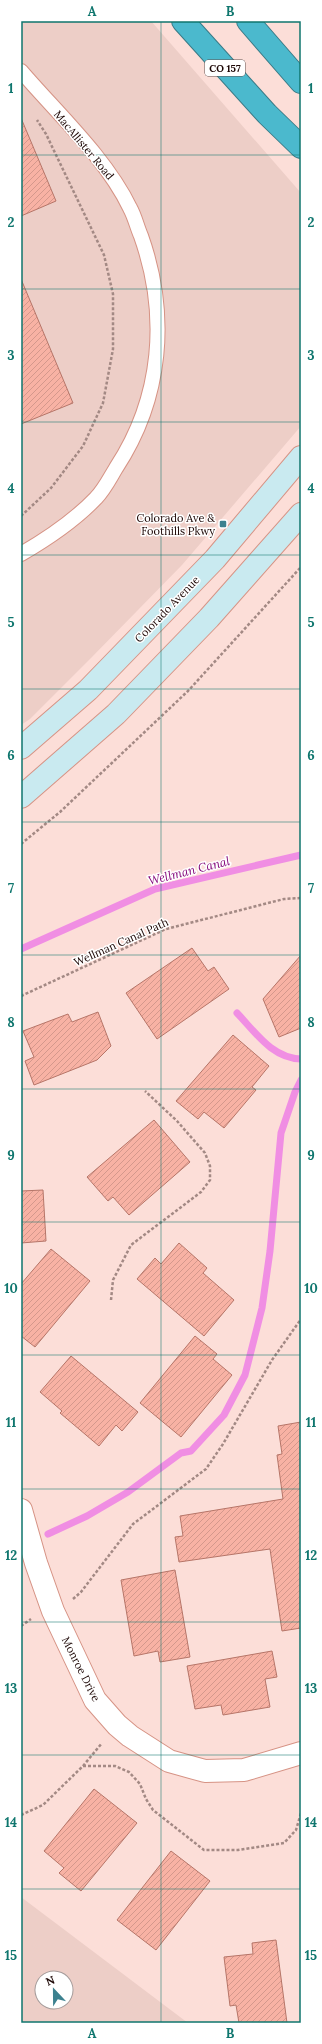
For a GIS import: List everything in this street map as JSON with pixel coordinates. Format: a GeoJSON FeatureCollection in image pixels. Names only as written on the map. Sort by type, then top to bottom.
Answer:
{"type":"FeatureCollection","features":[{"type":"Feature","properties":{"kind":"highway","name":"CO 157"},"geometry":{"type":"LineString","coordinates":[[183,21],[267,114],[301,147]]}},
{"type":"Feature","properties":{"kind":"highway"},"geometry":{"type":"LineString","coordinates":[[248,21],[301,82]]}},
{"type":"Feature","properties":{"kind":"highway"},"geometry":{"type":"LineString","coordinates":[[267,114],[301,165]]}},
{"type":"Feature","properties":{"kind":"main road","name":"Colorado Avenue"},"geometry":{"type":"LineString","coordinates":[[21,748],[88,690],[215,559],[301,457]]}},
{"type":"Feature","properties":{"kind":"main road"},"geometry":{"type":"LineString","coordinates":[[21,797],[116,714],[209,618],[301,514]]}},
{"type":"Feature","properties":{"kind":"street","name":"Monroe Drive"},"geometry":{"type":"LineString","coordinates":[[21,1510],[36,1564],[53,1611],[95,1700],[117,1725],[130,1736],[169,1761],[204,1771],[244,1770],[301,1753]]}},
{"type":"Feature","properties":{"kind":"lane","name":"MacAllister Road"},"geometry":{"type":"LineString","coordinates":[[21,71],[107,169],[131,208],[151,266],[158,312],[156,358],[147,403],[130,446],[97,498],[41,542],[21,554]]}},
{"type":"Feature","properties":{"kind":"path"},"geometry":{"type":"LineString","coordinates":[[21,516],[51,488],[83,446],[102,403],[114,349],[113,294],[104,255],[46,134],[34,116]]}},
{"type":"Feature","properties":{"kind":"path"},"geometry":{"type":"LineString","coordinates":[[21,844],[60,812],[188,691],[301,567]]}},
{"type":"Feature","properties":{"kind":"path","name":"Wellman Canal Path"},"geometry":{"type":"LineString","coordinates":[[21,996],[166,929],[284,899],[301,898]]}},
{"type":"Feature","properties":{"kind":"path"},"geometry":{"type":"LineString","coordinates":[[112,1300],[114,1280],[131,1245],[201,1192],[210,1180],[210,1166],[205,1153],[177,1121],[145,1091]]}},
{"type":"Feature","properties":{"kind":"path"},"geometry":{"type":"LineString","coordinates":[[70,1601],[81,1592],[133,1524],[206,1469],[223,1444],[272,1360],[301,1319]]}},
{"type":"Feature","properties":{"kind":"path"},"geometry":{"type":"LineString","coordinates":[[21,1815],[43,1805],[83,1766],[117,1725]]}},
{"type":"Feature","properties":{"kind":"path"},"geometry":{"type":"LineString","coordinates":[[83,1766],[115,1766],[129,1772],[140,1784],[146,1799],[153,1810],[204,1850],[238,1850],[284,1843],[296,1830],[301,1813]]}},
{"type":"Feature","properties":{"kind":"shaded area"},"geometry":{"type":"Polygon","coordinates":[[[21,21],[151,21],[301,193],[301,426],[182,565],[30,719],[21,725],[21,21]]]}},
{"type":"Feature","properties":{"kind":"shaded area"},"geometry":{"type":"Polygon","coordinates":[[[21,1897],[188,2023],[21,2023],[21,1897]]]}},
{"type":"Feature","properties":{"kind":"building"},"geometry":{"type":"Polygon","coordinates":[[[21,118],[56,201],[21,216],[21,118]]]}},
{"type":"Feature","properties":{"kind":"building"},"geometry":{"type":"Polygon","coordinates":[[[21,279],[73,403],[21,424],[21,279]]]}},
{"type":"Feature","properties":{"kind":"building"},"geometry":{"type":"Polygon","coordinates":[[[192,948],[208,971],[214,967],[229,989],[157,1039],[126,993],[192,948]]]}},
{"type":"Feature","properties":{"kind":"building"},"geometry":{"type":"Polygon","coordinates":[[[301,955],[301,1028],[279,1037],[263,999],[301,955]]]}},
{"type":"Feature","properties":{"kind":"building"},"geometry":{"type":"Polygon","coordinates":[[[98,1012],[111,1046],[97,1060],[34,1085],[25,1061],[34,1057],[23,1031],[68,1014],[72,1022],[98,1012]]]}},
{"type":"Feature","properties":{"kind":"building"},"geometry":{"type":"Polygon","coordinates":[[[233,1035],[269,1066],[252,1087],[256,1090],[224,1128],[204,1112],[198,1119],[176,1101],[233,1035]]]}},
{"type":"Feature","properties":{"kind":"building"},"geometry":{"type":"Polygon","coordinates":[[[154,1120],[190,1162],[129,1215],[113,1197],[108,1201],[87,1177],[154,1120]]]}},
{"type":"Feature","properties":{"kind":"building"},"geometry":{"type":"Polygon","coordinates":[[[43,1190],[46,1241],[21,1243],[21,1191],[43,1190]]]}},
{"type":"Feature","properties":{"kind":"building"},"geometry":{"type":"Polygon","coordinates":[[[179,1243],[207,1268],[203,1273],[234,1300],[204,1336],[137,1279],[155,1258],[161,1264],[179,1243]]]}},
{"type":"Feature","properties":{"kind":"building"},"geometry":{"type":"Polygon","coordinates":[[[51,1249],[90,1281],[35,1347],[21,1336],[21,1284],[51,1249]]]}},
{"type":"Feature","properties":{"kind":"building"},"geometry":{"type":"Polygon","coordinates":[[[195,1336],[217,1354],[213,1359],[232,1375],[181,1437],[140,1403],[195,1336]]]}},
{"type":"Feature","properties":{"kind":"building"},"geometry":{"type":"Polygon","coordinates":[[[71,1356],[138,1412],[122,1431],[116,1425],[99,1446],[60,1413],[62,1411],[40,1392],[71,1356]]]}},
{"type":"Feature","properties":{"kind":"building"},"geometry":{"type":"Polygon","coordinates":[[[301,1422],[301,1628],[282,1631],[270,1549],[179,1562],[175,1537],[183,1536],[180,1516],[283,1499],[277,1455],[282,1454],[278,1426],[301,1422]]]}},
{"type":"Feature","properties":{"kind":"building"},"geometry":{"type":"Polygon","coordinates":[[[175,1570],[190,1657],[160,1662],[158,1651],[134,1656],[121,1580],[175,1570]]]}},
{"type":"Feature","properties":{"kind":"building"},"geometry":{"type":"Polygon","coordinates":[[[272,1651],[277,1677],[265,1679],[270,1707],[223,1715],[221,1705],[195,1709],[187,1666],[272,1651]]]}},
{"type":"Feature","properties":{"kind":"building"},"geometry":{"type":"Polygon","coordinates":[[[94,1789],[137,1823],[81,1891],[59,1873],[64,1868],[44,1851],[94,1789]]]}},
{"type":"Feature","properties":{"kind":"building"},"geometry":{"type":"Polygon","coordinates":[[[171,1851],[210,1881],[156,1950],[117,1920],[171,1851]]]}},
{"type":"Feature","properties":{"kind":"building"},"geometry":{"type":"Polygon","coordinates":[[[276,1940],[287,2023],[239,2023],[236,2005],[230,2006],[224,1957],[253,1954],[252,1943],[276,1940]]]}},
{"type":"Feature","properties":{"kind":"waterway","name":"Wellman Canal"},"geometry":{"type":"LineString","coordinates":[[21,949],[155,889],[301,855]]}},
{"type":"Feature","properties":{"kind":"waterway"},"geometry":{"type":"LineString","coordinates":[[237,1013],[258,1036],[273,1049],[291,1058],[301,1059]]}},
{"type":"Feature","properties":{"kind":"waterway"},"geometry":{"type":"LineString","coordinates":[[48,1534],[87,1516],[128,1492],[181,1453],[191,1451],[224,1415],[245,1375],[262,1308],[270,1251],[281,1133],[295,1092],[301,1080]]}},
{"type":"Feature","properties":{"kind":"place","name":"Colorado Ave & Foothills Pkwy"},"geometry":{"type":"Point","coordinates":[223,524]}}]}
